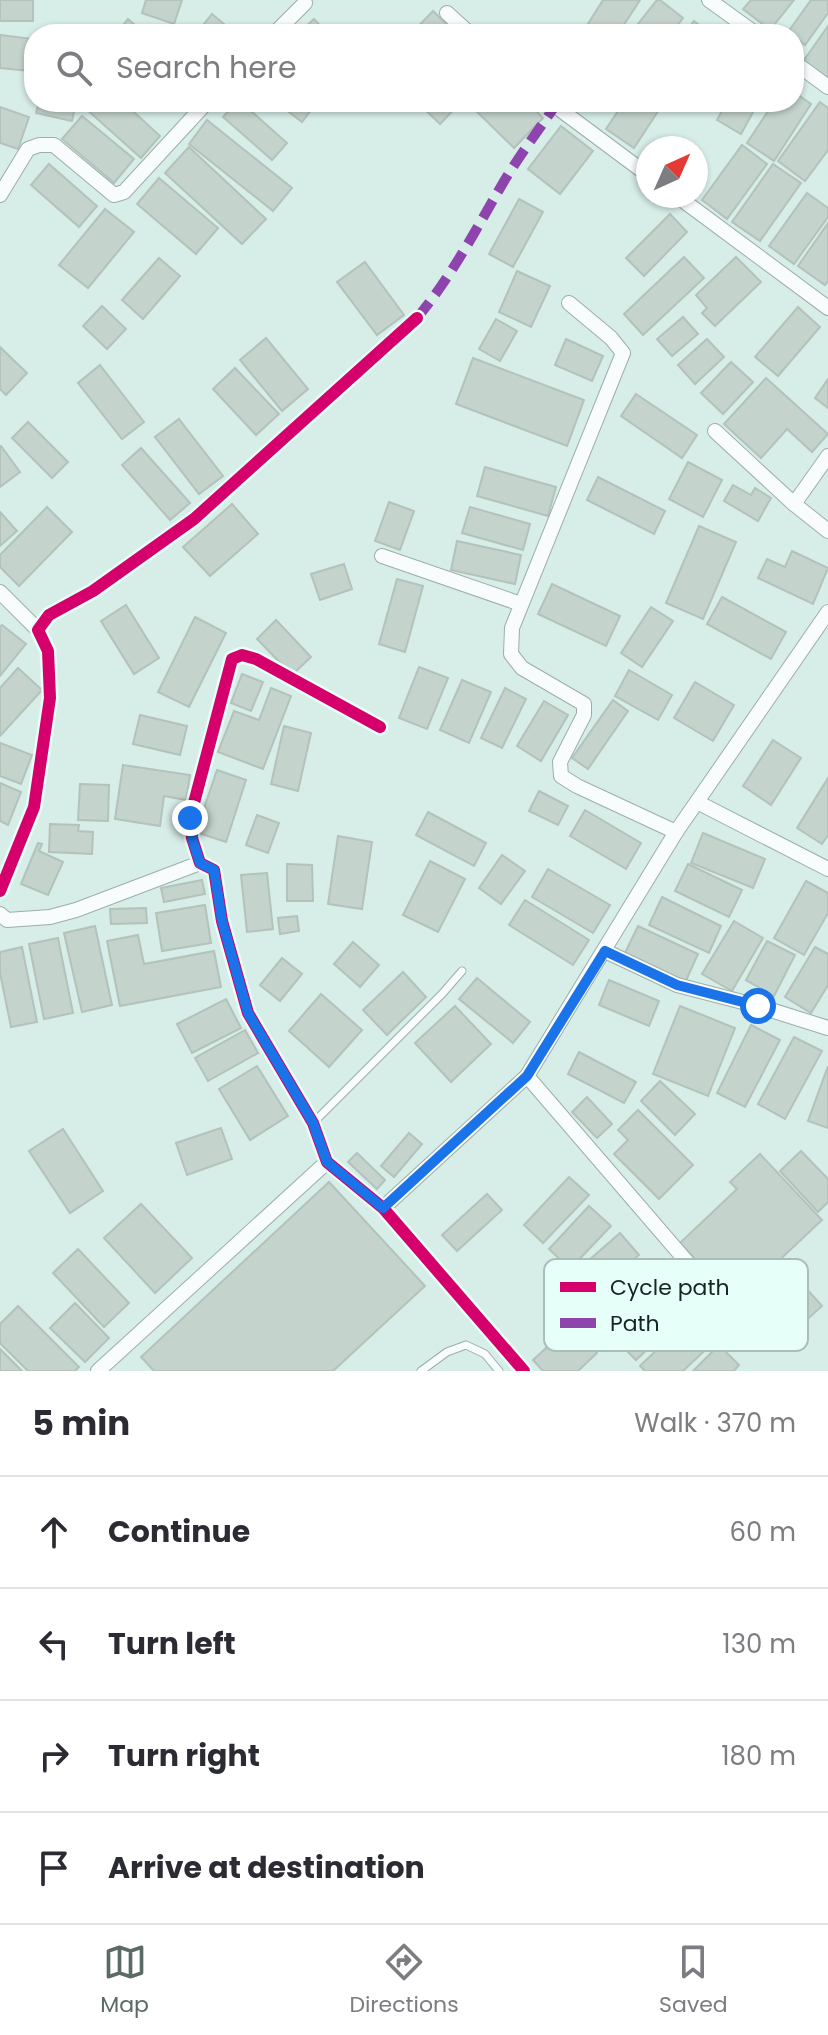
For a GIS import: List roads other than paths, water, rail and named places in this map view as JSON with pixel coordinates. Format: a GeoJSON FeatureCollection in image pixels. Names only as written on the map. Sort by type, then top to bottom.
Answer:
{"type":"FeatureCollection","features":[{"type":"Feature","properties":{"kind":"street"},"geometry":{"type":"LineString","coordinates":[[709,0],[742,24]]}},
{"type":"Feature","properties":{"kind":"street"},"geometry":{"type":"LineString","coordinates":[[284,24],[305,3]]}},
{"type":"Feature","properties":{"kind":"street"},"geometry":{"type":"LineString","coordinates":[[447,13],[459,24]]}},
{"type":"Feature","properties":{"kind":"street"},"geometry":{"type":"LineString","coordinates":[[804,69],[828,87]]}},
{"type":"Feature","properties":{"kind":"street"},"geometry":{"type":"LineString","coordinates":[[0,195],[28,149],[39,145],[54,145],[114,195],[124,192],[198,112]]}},
{"type":"Feature","properties":{"kind":"street"},"geometry":{"type":"LineString","coordinates":[[563,112],[636,166]]}},
{"type":"Feature","properties":{"kind":"street"},"geometry":{"type":"LineString","coordinates":[[693,208],[828,308]]}},
{"type":"Feature","properties":{"kind":"street"},"geometry":{"type":"LineString","coordinates":[[569,303],[611,338],[623,353],[512,628],[511,654],[522,668],[584,704],[584,715],[560,762],[561,776],[676,832]]}},
{"type":"Feature","properties":{"kind":"street"},"geometry":{"type":"LineString","coordinates":[[38,630],[49,615],[93,591],[194,519],[417,318]]}},
{"type":"Feature","properties":{"kind":"street"},"geometry":{"type":"LineString","coordinates":[[715,431],[828,531]]}},
{"type":"Feature","properties":{"kind":"street"},"geometry":{"type":"LineString","coordinates":[[794,504],[828,456]]}},
{"type":"Feature","properties":{"kind":"street"},"geometry":{"type":"LineString","coordinates":[[382,556],[521,604]]}},
{"type":"Feature","properties":{"kind":"street"},"geometry":{"type":"LineString","coordinates":[[0,592],[38,630],[48,651],[50,698],[34,807],[0,891]]}},
{"type":"Feature","properties":{"kind":"street"},"geometry":{"type":"LineString","coordinates":[[383,1208],[527,1076],[676,832],[828,612]]}},
{"type":"Feature","properties":{"kind":"street"},"geometry":{"type":"LineString","coordinates":[[380,727],[256,659],[242,655],[232,659],[190,818],[192,838],[200,863],[214,870],[222,921],[248,1013],[313,1123],[327,1162],[383,1208],[524,1371]]}},
{"type":"Feature","properties":{"kind":"street"},"geometry":{"type":"LineString","coordinates":[[697,802],[828,869]]}},
{"type":"Feature","properties":{"kind":"street"},"geometry":{"type":"LineString","coordinates":[[0,914],[7,920],[50,917],[200,863]]}},
{"type":"Feature","properties":{"kind":"street"},"geometry":{"type":"LineString","coordinates":[[605,951],[677,985],[828,1028]]}},
{"type":"Feature","properties":{"kind":"street"},"geometry":{"type":"LineString","coordinates":[[527,1076],[684,1259]]}},
{"type":"Feature","properties":{"kind":"street"},"geometry":{"type":"LineString","coordinates":[[98,1371],[327,1162]]}},
{"type":"Feature","properties":{"kind":"lane"},"geometry":{"type":"LineString","coordinates":[[313,1123],[462,971]]}},
{"type":"Feature","properties":{"kind":"lane"},"geometry":{"type":"LineString","coordinates":[[421,1371],[447,1352],[466,1345],[485,1354],[499,1371]]}}]}
